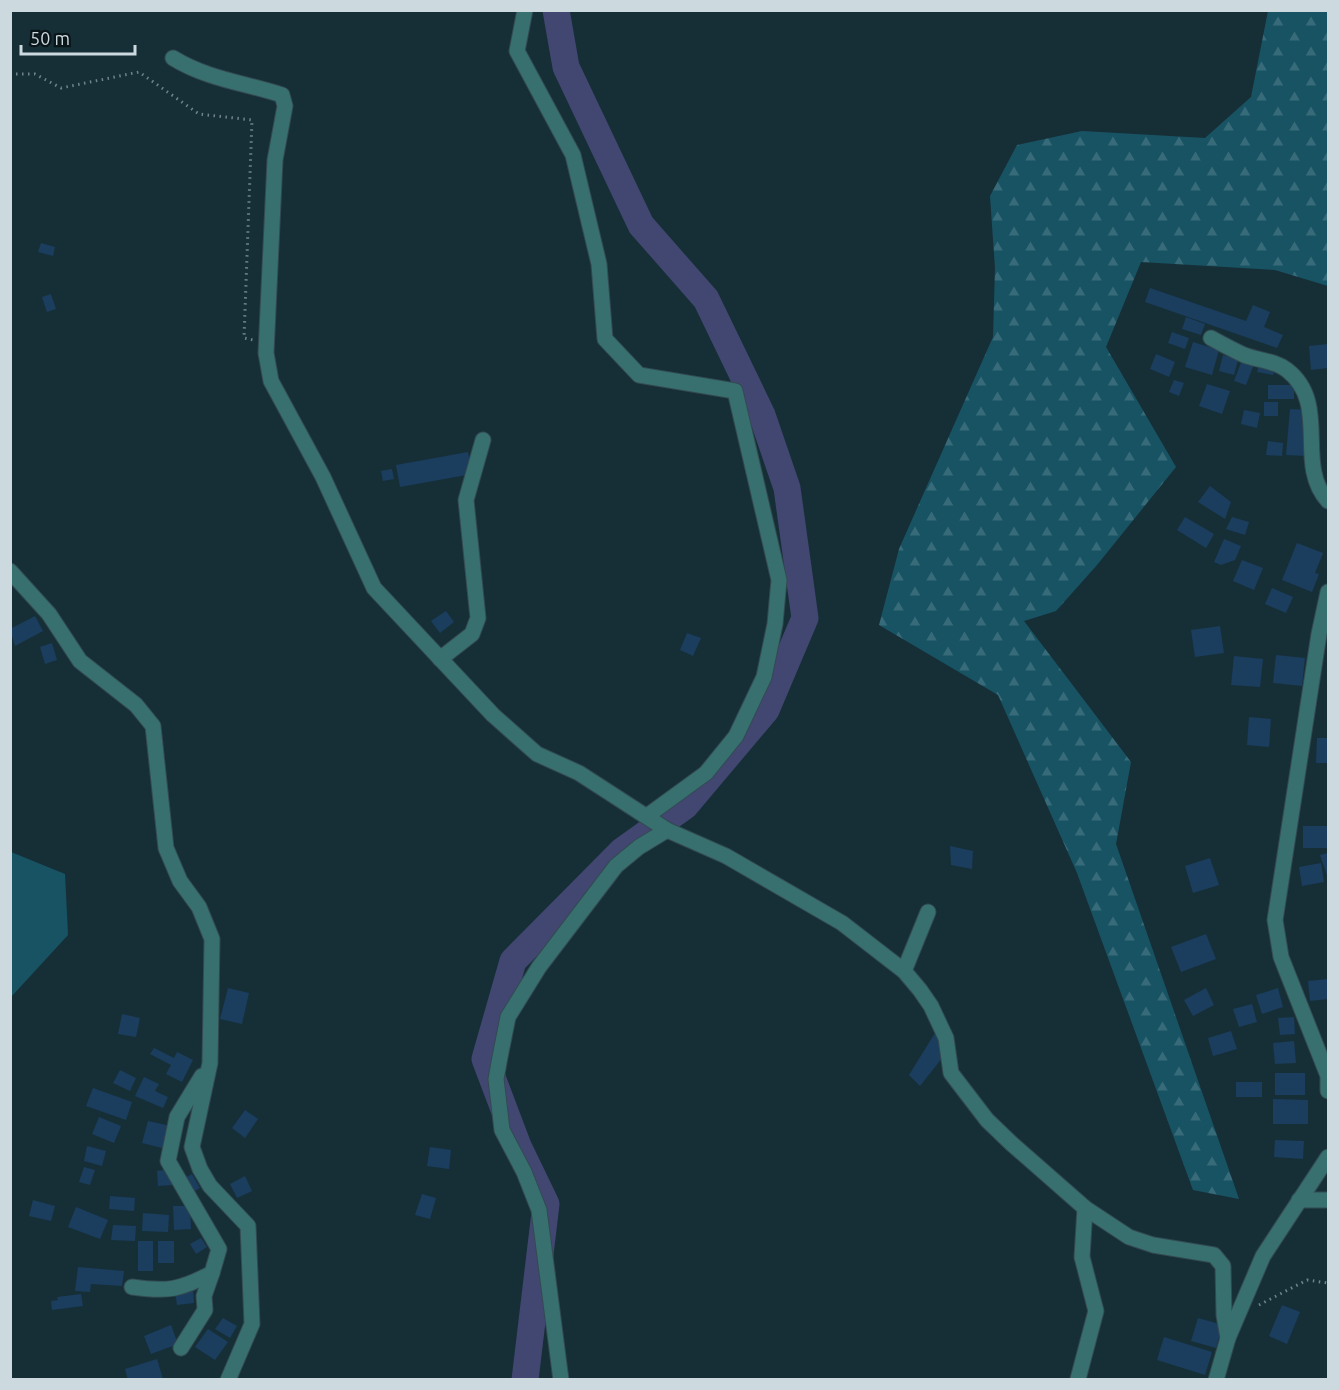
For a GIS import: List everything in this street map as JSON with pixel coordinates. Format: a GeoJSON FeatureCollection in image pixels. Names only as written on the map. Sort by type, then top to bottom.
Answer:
{"type":"FeatureCollection","features":[{"type":"Feature","properties":{"kind":"street"},"geometry":{"type":"LineString","coordinates":[[525,10],[517,51],[573,155],[599,264],[605,339],[639,375],[735,391],[779,580],[775,624],[764,676],[736,736],[706,773],[657,823],[639,847],[616,866],[539,967],[508,1017],[496,1079],[502,1130],[524,1172],[539,1210],[561,1380]]}},
{"type":"Feature","properties":{"kind":"street"},"geometry":{"type":"LineString","coordinates":[[173,58],[188,67],[236,84],[282,95],[285,106],[275,160],[266,353],[271,381],[323,477],[374,588],[493,716],[537,754],[579,773],[657,823],[726,856],[842,923],[904,971],[931,1006],[938,1019],[946,1038],[951,1073],[987,1120],[1085,1208],[1129,1237],[1153,1245],[1214,1255],[1223,1266],[1224,1315],[1228,1338]]}},
{"type":"Feature","properties":{"kind":"street"},"geometry":{"type":"LineString","coordinates":[[1211,338],[1246,356],[1280,365],[1297,381],[1308,396],[1312,413],[1312,462],[1317,487],[1329,501]]}},
{"type":"Feature","properties":{"kind":"street"},"geometry":{"type":"LineString","coordinates":[[440,658],[472,634],[478,618],[466,500],[483,441]]}},
{"type":"Feature","properties":{"kind":"street"},"geometry":{"type":"LineString","coordinates":[[10,571],[49,614],[80,661],[136,705],[153,726],[166,848],[180,881],[199,907],[213,939],[210,1063],[192,1147],[200,1169],[210,1186],[248,1226],[252,1324],[228,1380]]}},
{"type":"Feature","properties":{"kind":"street"},"geometry":{"type":"LineString","coordinates":[[1329,592],[1319,634],[1275,920],[1281,957],[1328,1076],[1329,1091]]}},
{"type":"Feature","properties":{"kind":"street"},"geometry":{"type":"LineString","coordinates":[[904,971],[928,912]]}},
{"type":"Feature","properties":{"kind":"street"},"geometry":{"type":"LineString","coordinates":[[181,1348],[205,1310],[204,1296],[219,1249],[168,1161],[177,1117],[210,1063]]}},
{"type":"Feature","properties":{"kind":"street"},"geometry":{"type":"LineString","coordinates":[[1216,1380],[1228,1338],[1263,1256],[1329,1157]]}},
{"type":"Feature","properties":{"kind":"street"},"geometry":{"type":"LineString","coordinates":[[1299,1200],[1329,1200]]}},
{"type":"Feature","properties":{"kind":"street"},"geometry":{"type":"LineString","coordinates":[[1078,1379],[1096,1311],[1082,1257],[1085,1208]]}},
{"type":"Feature","properties":{"kind":"street"},"geometry":{"type":"LineString","coordinates":[[132,1287],[165,1292],[212,1273]]}},
{"type":"Feature","properties":{"kind":"path"},"geometry":{"type":"LineString","coordinates":[[10,74],[35,74],[62,88],[139,72],[199,114],[252,120],[244,338],[257,341]]}},
{"type":"Feature","properties":{"kind":"path"},"geometry":{"type":"LineString","coordinates":[[1236,1318],[1307,1280],[1329,1283]]}},
{"type":"Feature","properties":{"kind":"green space"},"geometry":{"type":"Polygon","coordinates":[[[1268,11],[1328,11],[1328,286],[1275,270],[1141,262],[1106,347],[1176,467],[1097,565],[1056,611],[1024,621],[1131,762],[1116,844],[1239,1199],[1193,1190],[1077,873],[998,695],[879,625],[899,549],[993,337],[995,268],[990,196],[1017,145],[1082,131],[1205,138],[1251,97],[1268,11]]]}},
{"type":"Feature","properties":{"kind":"green space"},"geometry":{"type":"Polygon","coordinates":[[[11,852],[65,874],[68,935],[11,997],[11,852]]]}},
{"type":"Feature","properties":{"kind":"building"},"geometry":{"type":"Polygon","coordinates":[[[41,243],[55,247],[53,256],[38,252],[41,243]]]}},
{"type":"Feature","properties":{"kind":"building"},"geometry":{"type":"Polygon","coordinates":[[[1150,288],[1246,321],[1253,305],[1270,312],[1264,327],[1283,335],[1277,348],[1145,302],[1150,288]]]}},
{"type":"Feature","properties":{"kind":"building"},"geometry":{"type":"Polygon","coordinates":[[[51,294],[56,309],[47,312],[42,297],[51,294]]]}},
{"type":"Feature","properties":{"kind":"building"},"geometry":{"type":"Polygon","coordinates":[[[1186,317],[1205,324],[1201,335],[1182,329],[1186,317]]]}},
{"type":"Feature","properties":{"kind":"building"},"geometry":{"type":"Polygon","coordinates":[[[1172,332],[1189,338],[1185,349],[1168,343],[1172,332]]]}},
{"type":"Feature","properties":{"kind":"building"},"geometry":{"type":"Polygon","coordinates":[[[1193,342],[1219,350],[1212,375],[1185,367],[1193,342]]]}},
{"type":"Feature","properties":{"kind":"building"},"geometry":{"type":"Polygon","coordinates":[[[1328,344],[1328,368],[1311,370],[1309,346],[1328,344]]]}},
{"type":"Feature","properties":{"kind":"building"},"geometry":{"type":"Polygon","coordinates":[[[1156,354],[1175,362],[1169,377],[1150,369],[1156,354]]]}},
{"type":"Feature","properties":{"kind":"building"},"geometry":{"type":"Polygon","coordinates":[[[1223,355],[1238,360],[1234,375],[1219,371],[1223,355]]]}},
{"type":"Feature","properties":{"kind":"building"},"geometry":{"type":"Polygon","coordinates":[[[1242,360],[1254,364],[1246,385],[1234,381],[1242,360]]]}},
{"type":"Feature","properties":{"kind":"building"},"geometry":{"type":"Polygon","coordinates":[[[1260,361],[1276,365],[1273,375],[1257,372],[1260,361]]]}},
{"type":"Feature","properties":{"kind":"building"},"geometry":{"type":"Polygon","coordinates":[[[1174,380],[1184,383],[1179,396],[1169,392],[1174,380]]]}},
{"type":"Feature","properties":{"kind":"building"},"geometry":{"type":"Polygon","coordinates":[[[1207,384],[1230,391],[1222,414],[1199,406],[1207,384]]]}},
{"type":"Feature","properties":{"kind":"building"},"geometry":{"type":"Polygon","coordinates":[[[1268,385],[1294,385],[1294,399],[1268,399],[1268,385]]]}},
{"type":"Feature","properties":{"kind":"building"},"geometry":{"type":"Polygon","coordinates":[[[1264,402],[1278,402],[1278,416],[1264,416],[1264,402]]]}},
{"type":"Feature","properties":{"kind":"building"},"geometry":{"type":"Polygon","coordinates":[[[1290,409],[1310,410],[1306,456],[1286,455],[1290,409]]]}},
{"type":"Feature","properties":{"kind":"building"},"geometry":{"type":"Polygon","coordinates":[[[1244,410],[1260,413],[1257,428],[1241,424],[1244,410]]]}},
{"type":"Feature","properties":{"kind":"building"},"geometry":{"type":"Polygon","coordinates":[[[1268,441],[1283,443],[1282,456],[1266,455],[1268,441]]]}},
{"type":"Feature","properties":{"kind":"building"},"geometry":{"type":"Polygon","coordinates":[[[468,452],[472,474],[400,487],[396,465],[468,452]]]}},
{"type":"Feature","properties":{"kind":"building"},"geometry":{"type":"Polygon","coordinates":[[[392,469],[394,479],[383,481],[381,471],[392,469]]]}},
{"type":"Feature","properties":{"kind":"building"},"geometry":{"type":"Polygon","coordinates":[[[1210,486],[1231,502],[1225,519],[1198,502],[1210,486]]]}},
{"type":"Feature","properties":{"kind":"building"},"geometry":{"type":"Polygon","coordinates":[[[1185,517],[1214,534],[1206,548],[1177,530],[1185,517]]]}},
{"type":"Feature","properties":{"kind":"building"},"geometry":{"type":"Polygon","coordinates":[[[1232,517],[1249,522],[1245,535],[1226,529],[1232,517]]]}},
{"type":"Feature","properties":{"kind":"building"},"geometry":{"type":"Polygon","coordinates":[[[1224,539],[1241,546],[1235,560],[1221,565],[1214,562],[1224,539]]]}},
{"type":"Feature","properties":{"kind":"building"},"geometry":{"type":"Polygon","coordinates":[[[1297,543],[1323,553],[1315,573],[1319,574],[1312,592],[1282,580],[1297,543]]]}},
{"type":"Feature","properties":{"kind":"building"},"geometry":{"type":"Polygon","coordinates":[[[1242,560],[1263,568],[1254,590],[1233,581],[1242,560]]]}},
{"type":"Feature","properties":{"kind":"building"},"geometry":{"type":"Polygon","coordinates":[[[1272,588],[1293,597],[1286,613],[1265,604],[1272,588]]]}},
{"type":"Feature","properties":{"kind":"building"},"geometry":{"type":"Polygon","coordinates":[[[446,611],[454,622],[440,633],[431,621],[446,611]]]}},
{"type":"Feature","properties":{"kind":"building"},"geometry":{"type":"Polygon","coordinates":[[[35,616],[43,631],[15,646],[10,629],[35,616]]]}},
{"type":"Feature","properties":{"kind":"building"},"geometry":{"type":"Polygon","coordinates":[[[1220,626],[1224,653],[1195,657],[1191,630],[1220,626]]]}},
{"type":"Feature","properties":{"kind":"building"},"geometry":{"type":"Polygon","coordinates":[[[687,633],[701,638],[693,656],[680,650],[687,633]]]}},
{"type":"Feature","properties":{"kind":"building"},"geometry":{"type":"Polygon","coordinates":[[[52,643],[57,660],[45,664],[40,647],[52,643]]]}},
{"type":"Feature","properties":{"kind":"building"},"geometry":{"type":"Polygon","coordinates":[[[1276,655],[1305,658],[1302,686],[1273,683],[1276,655]]]}},
{"type":"Feature","properties":{"kind":"building"},"geometry":{"type":"Polygon","coordinates":[[[1234,656],[1263,659],[1260,687],[1231,685],[1234,656]]]}},
{"type":"Feature","properties":{"kind":"building"},"geometry":{"type":"Polygon","coordinates":[[[1249,717],[1271,719],[1269,747],[1247,745],[1249,717]]]}},
{"type":"Feature","properties":{"kind":"building"},"geometry":{"type":"Polygon","coordinates":[[[1317,738],[1328,738],[1328,763],[1316,763],[1317,738]]]}},
{"type":"Feature","properties":{"kind":"building"},"geometry":{"type":"Polygon","coordinates":[[[1303,826],[1328,826],[1328,848],[1303,848],[1303,826]]]}},
{"type":"Feature","properties":{"kind":"building"},"geometry":{"type":"Polygon","coordinates":[[[950,846],[973,851],[972,869],[951,865],[950,846]]]}},
{"type":"Feature","properties":{"kind":"building"},"geometry":{"type":"Polygon","coordinates":[[[1328,853],[1328,878],[1320,855],[1328,853]]]}},
{"type":"Feature","properties":{"kind":"building"},"geometry":{"type":"Polygon","coordinates":[[[1210,858],[1219,885],[1193,893],[1185,866],[1210,858]]]}},
{"type":"Feature","properties":{"kind":"building"},"geometry":{"type":"Polygon","coordinates":[[[1321,863],[1324,882],[1302,886],[1299,867],[1321,863]]]}},
{"type":"Feature","properties":{"kind":"building"},"geometry":{"type":"Polygon","coordinates":[[[1206,934],[1216,959],[1181,972],[1171,947],[1206,934]]]}},
{"type":"Feature","properties":{"kind":"building"},"geometry":{"type":"Polygon","coordinates":[[[1328,979],[1328,999],[1310,1001],[1308,981],[1328,979]]]}},
{"type":"Feature","properties":{"kind":"building"},"geometry":{"type":"Polygon","coordinates":[[[228,988],[249,993],[242,1024],[220,1019],[228,988]]]}},
{"type":"Feature","properties":{"kind":"building"},"geometry":{"type":"Polygon","coordinates":[[[1206,988],[1214,1005],[1193,1016],[1184,1000],[1206,988]]]}},
{"type":"Feature","properties":{"kind":"building"},"geometry":{"type":"Polygon","coordinates":[[[1278,988],[1283,1007],[1262,1014],[1256,995],[1278,988]]]}},
{"type":"Feature","properties":{"kind":"building"},"geometry":{"type":"Polygon","coordinates":[[[1252,1004],[1257,1022],[1239,1027],[1233,1009],[1252,1004]]]}},
{"type":"Feature","properties":{"kind":"building"},"geometry":{"type":"Polygon","coordinates":[[[122,1014],[140,1018],[136,1037],[118,1034],[122,1014]]]}},
{"type":"Feature","properties":{"kind":"building"},"geometry":{"type":"Polygon","coordinates":[[[1294,1017],[1295,1034],[1280,1035],[1278,1018],[1294,1017]]]}},
{"type":"Feature","properties":{"kind":"building"},"geometry":{"type":"Polygon","coordinates":[[[1231,1031],[1237,1049],[1213,1056],[1208,1038],[1231,1031]]]}},
{"type":"Feature","properties":{"kind":"building"},"geometry":{"type":"Polygon","coordinates":[[[935,1033],[946,1053],[920,1086],[909,1075],[935,1033]]]}},
{"type":"Feature","properties":{"kind":"building"},"geometry":{"type":"Polygon","coordinates":[[[1294,1041],[1296,1063],[1275,1064],[1273,1043],[1294,1041]]]}},
{"type":"Feature","properties":{"kind":"building"},"geometry":{"type":"Polygon","coordinates":[[[154,1048],[174,1058],[177,1052],[193,1060],[182,1082],[166,1074],[171,1065],[150,1054],[154,1048]]]}},
{"type":"Feature","properties":{"kind":"building"},"geometry":{"type":"Polygon","coordinates":[[[120,1070],[136,1078],[130,1091],[113,1083],[120,1070]]]}},
{"type":"Feature","properties":{"kind":"building"},"geometry":{"type":"Polygon","coordinates":[[[1275,1073],[1305,1073],[1305,1095],[1275,1095],[1275,1073]]]}},
{"type":"Feature","properties":{"kind":"building"},"geometry":{"type":"Polygon","coordinates":[[[144,1077],[159,1084],[155,1091],[168,1097],[163,1108],[135,1096],[144,1077]]]}},
{"type":"Feature","properties":{"kind":"building"},"geometry":{"type":"Polygon","coordinates":[[[1236,1082],[1262,1082],[1262,1097],[1236,1097],[1236,1082]]]}},
{"type":"Feature","properties":{"kind":"building"},"geometry":{"type":"Polygon","coordinates":[[[93,1088],[132,1102],[126,1120],[86,1106],[93,1088]]]}},
{"type":"Feature","properties":{"kind":"building"},"geometry":{"type":"Polygon","coordinates":[[[1273,1099],[1308,1100],[1308,1124],[1273,1124],[1273,1099]]]}},
{"type":"Feature","properties":{"kind":"building"},"geometry":{"type":"Polygon","coordinates":[[[245,1110],[258,1119],[245,1138],[232,1128],[245,1110]]]}},
{"type":"Feature","properties":{"kind":"building"},"geometry":{"type":"Polygon","coordinates":[[[99,1117],[121,1126],[114,1143],[92,1134],[99,1117]]]}},
{"type":"Feature","properties":{"kind":"building"},"geometry":{"type":"Polygon","coordinates":[[[148,1121],[171,1126],[166,1149],[142,1143],[148,1121]]]}},
{"type":"Feature","properties":{"kind":"building"},"geometry":{"type":"Polygon","coordinates":[[[1275,1140],[1304,1141],[1303,1159],[1274,1157],[1275,1140]]]}},
{"type":"Feature","properties":{"kind":"building"},"geometry":{"type":"Polygon","coordinates":[[[87,1146],[106,1151],[102,1166],[84,1161],[87,1146]]]}},
{"type":"Feature","properties":{"kind":"building"},"geometry":{"type":"Polygon","coordinates":[[[430,1147],[451,1150],[449,1169],[427,1166],[430,1147]]]}},
{"type":"Feature","properties":{"kind":"building"},"geometry":{"type":"Polygon","coordinates":[[[84,1167],[95,1170],[90,1185],[79,1182],[84,1167]]]}},
{"type":"Feature","properties":{"kind":"building"},"geometry":{"type":"Polygon","coordinates":[[[170,1169],[172,1185],[158,1186],[157,1171],[170,1169]]]}},
{"type":"Feature","properties":{"kind":"building"},"geometry":{"type":"Polygon","coordinates":[[[192,1174],[200,1188],[191,1193],[183,1179],[192,1174]]]}},
{"type":"Feature","properties":{"kind":"building"},"geometry":{"type":"Polygon","coordinates":[[[245,1176],[252,1191],[237,1198],[230,1184],[245,1176]]]}},
{"type":"Feature","properties":{"kind":"building"},"geometry":{"type":"Polygon","coordinates":[[[422,1194],[436,1198],[430,1219],[415,1215],[422,1194]]]}},
{"type":"Feature","properties":{"kind":"building"},"geometry":{"type":"Polygon","coordinates":[[[110,1196],[135,1198],[134,1211],[109,1209],[110,1196]]]}},
{"type":"Feature","properties":{"kind":"building"},"geometry":{"type":"Polygon","coordinates":[[[33,1200],[55,1206],[51,1221],[29,1216],[33,1200]]]}},
{"type":"Feature","properties":{"kind":"building"},"geometry":{"type":"Polygon","coordinates":[[[173,1206],[190,1206],[191,1229],[174,1230],[173,1206]]]}},
{"type":"Feature","properties":{"kind":"building"},"geometry":{"type":"Polygon","coordinates":[[[76,1207],[108,1220],[100,1239],[68,1227],[76,1207]]]}},
{"type":"Feature","properties":{"kind":"building"},"geometry":{"type":"Polygon","coordinates":[[[143,1213],[169,1215],[168,1232],[142,1231],[143,1213]]]}},
{"type":"Feature","properties":{"kind":"building"},"geometry":{"type":"Polygon","coordinates":[[[113,1225],[136,1226],[135,1241],[111,1240],[113,1225]]]}},
{"type":"Feature","properties":{"kind":"building"},"geometry":{"type":"Polygon","coordinates":[[[201,1238],[207,1247],[196,1254],[190,1244],[201,1238]]]}},
{"type":"Feature","properties":{"kind":"building"},"geometry":{"type":"Polygon","coordinates":[[[138,1241],[153,1241],[153,1271],[138,1271],[138,1241]]]}},
{"type":"Feature","properties":{"kind":"building"},"geometry":{"type":"Polygon","coordinates":[[[158,1241],[174,1241],[174,1263],[158,1263],[158,1241]]]}},
{"type":"Feature","properties":{"kind":"building"},"geometry":{"type":"Polygon","coordinates":[[[78,1267],[124,1271],[122,1286],[91,1284],[90,1292],[75,1291],[78,1267]]]}},
{"type":"Feature","properties":{"kind":"building"},"geometry":{"type":"Polygon","coordinates":[[[193,1289],[194,1303],[177,1305],[175,1291],[193,1289]]]}},
{"type":"Feature","properties":{"kind":"building"},"geometry":{"type":"Polygon","coordinates":[[[81,1294],[83,1306],[52,1310],[51,1301],[58,1300],[57,1297],[81,1294]]]}},
{"type":"Feature","properties":{"kind":"building"},"geometry":{"type":"Polygon","coordinates":[[[1282,1305],[1300,1312],[1287,1344],[1269,1336],[1282,1305]]]}},
{"type":"Feature","properties":{"kind":"building"},"geometry":{"type":"Polygon","coordinates":[[[223,1318],[237,1326],[230,1338],[215,1329],[223,1318]]]}},
{"type":"Feature","properties":{"kind":"building"},"geometry":{"type":"Polygon","coordinates":[[[1198,1318],[1223,1325],[1216,1348],[1191,1341],[1198,1318]]]}},
{"type":"Feature","properties":{"kind":"building"},"geometry":{"type":"Polygon","coordinates":[[[171,1325],[178,1344],[151,1354],[144,1336],[171,1325]]]}},
{"type":"Feature","properties":{"kind":"building"},"geometry":{"type":"Polygon","coordinates":[[[208,1329],[228,1342],[215,1360],[195,1347],[208,1329]]]}},
{"type":"Feature","properties":{"kind":"building"},"geometry":{"type":"Polygon","coordinates":[[[1164,1337],[1212,1352],[1205,1375],[1157,1360],[1164,1337]]]}},
{"type":"Feature","properties":{"kind":"building"},"geometry":{"type":"Polygon","coordinates":[[[157,1359],[163,1379],[128,1380],[125,1369],[157,1359]]]}},
{"type":"Feature","properties":{"kind":"waterway"},"geometry":{"type":"LineString","coordinates":[[525,1380],[546,1204],[518,1146],[485,1059],[513,961],[622,851],[685,806],[766,710],[805,618],[787,488],[762,415],[706,299],[641,225],[566,67],[556,10]]}}]}
